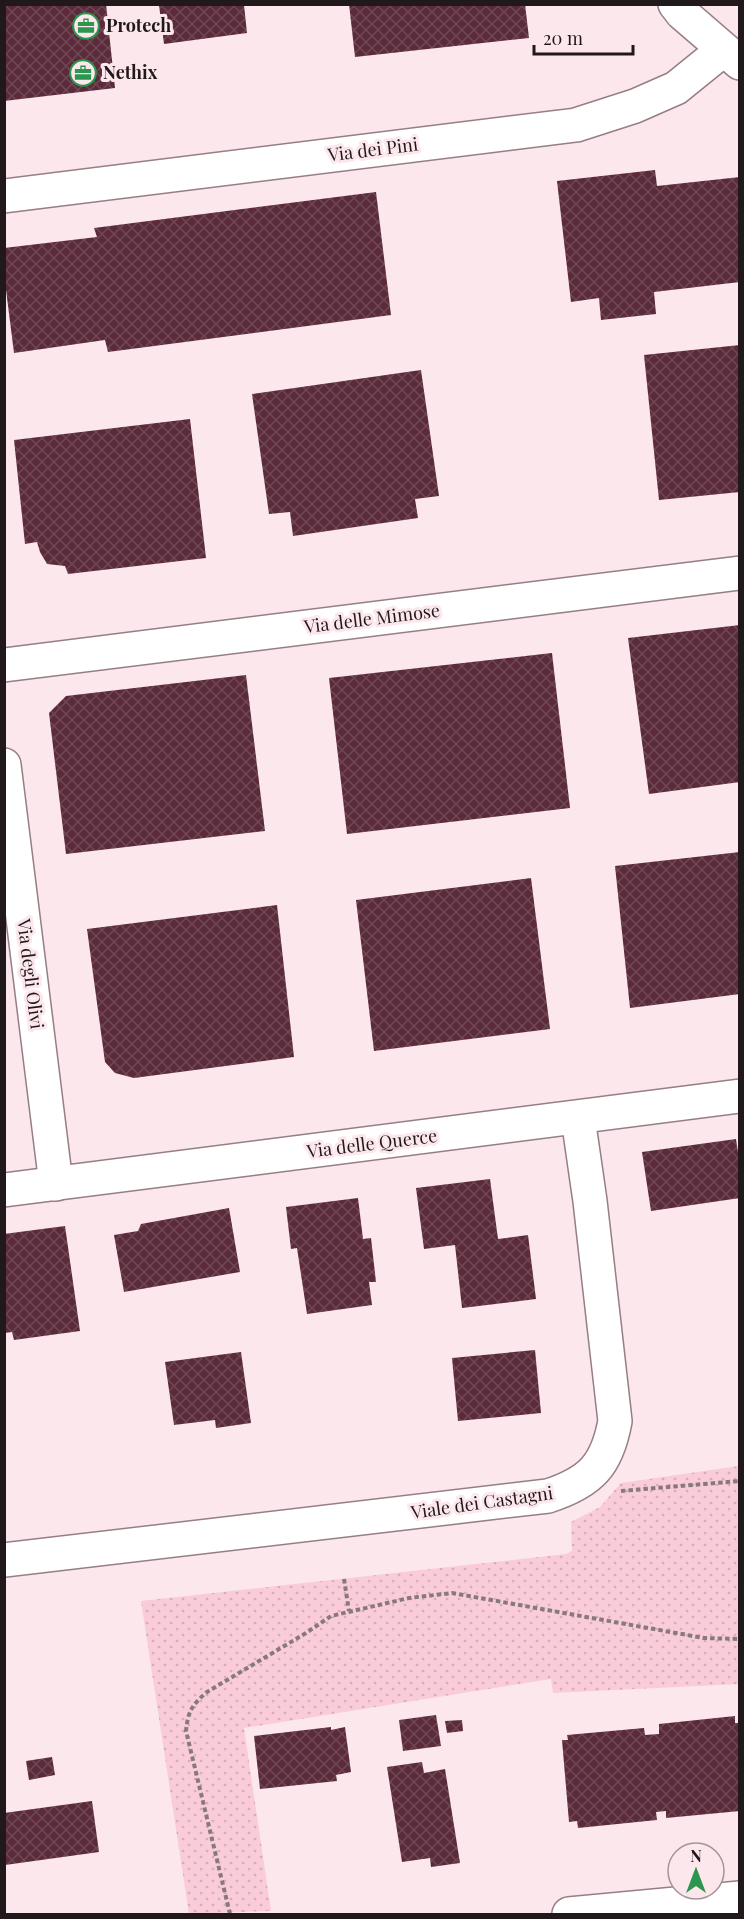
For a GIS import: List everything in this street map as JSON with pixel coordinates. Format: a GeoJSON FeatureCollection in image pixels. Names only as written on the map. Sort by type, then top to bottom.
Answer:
{"type":"FeatureCollection","features":[{"type":"Feature","properties":{"kind":"street"},"geometry":{"type":"LineString","coordinates":[[675,4],[682,14],[731,56]]}},
{"type":"Feature","properties":{"kind":"street","name":"Via dei Pini"},"geometry":{"type":"LineString","coordinates":[[4,196],[576,125],[635,106],[676,88],[731,56]]}},
{"type":"Feature","properties":{"kind":"street","name":"Via delle Mimose"},"geometry":{"type":"LineString","coordinates":[[4,665],[740,573]]}},
{"type":"Feature","properties":{"kind":"street","name":"Via degli Olivi"},"geometry":{"type":"LineString","coordinates":[[4,765],[56,1184]]}},
{"type":"Feature","properties":{"kind":"street","name":"Via delle Querce"},"geometry":{"type":"LineString","coordinates":[[4,1190],[740,1096]]}},
{"type":"Feature","properties":{"kind":"street","name":"Viale dei Castagni"},"geometry":{"type":"LineString","coordinates":[[4,1560],[548,1496],[587,1478],[603,1462],[611,1442],[615,1421],[590,1201],[578,1118]]}},
{"type":"Feature","properties":{"kind":"street"},"geometry":{"type":"LineString","coordinates":[[569,1914],[740,1898]]}},
{"type":"Feature","properties":{"kind":"path"},"geometry":{"type":"LineString","coordinates":[[610,1491],[740,1481]]}},
{"type":"Feature","properties":{"kind":"path"},"geometry":{"type":"LineString","coordinates":[[344,1579],[349,1611]]}},
{"type":"Feature","properties":{"kind":"path"},"geometry":{"type":"LineString","coordinates":[[230,1914],[186,1731],[187,1716],[193,1704],[207,1692],[306,1634],[331,1616],[409,1598],[452,1593],[704,1638],[740,1639]]}},
{"type":"Feature","properties":{"kind":"shaded area"},"geometry":{"type":"Polygon","coordinates":[[[739,1466],[739,1684],[553,1693],[551,1679],[244,1728],[271,1911],[189,1914],[141,1601],[566,1554],[572,1551],[571,1522],[600,1507],[621,1483],[739,1466]]]}},
{"type":"Feature","properties":{"kind":"building"},"geometry":{"type":"Polygon","coordinates":[[[4,4],[106,4],[115,88],[4,101],[4,4]]]}},
{"type":"Feature","properties":{"kind":"building"},"geometry":{"type":"Polygon","coordinates":[[[349,4],[525,4],[529,38],[355,57],[349,4]]]}},
{"type":"Feature","properties":{"kind":"building"},"geometry":{"type":"Polygon","coordinates":[[[159,5],[244,5],[247,33],[164,44],[159,5]]]}},
{"type":"Feature","properties":{"kind":"building"},"geometry":{"type":"Polygon","coordinates":[[[655,170],[657,186],[740,177],[740,282],[654,292],[656,314],[601,320],[599,298],[571,302],[557,181],[655,170]]]}},
{"type":"Feature","properties":{"kind":"building"},"geometry":{"type":"Polygon","coordinates":[[[376,192],[391,315],[108,352],[105,340],[14,353],[4,274],[4,248],[97,237],[94,228],[376,192]]]}},
{"type":"Feature","properties":{"kind":"building"},"geometry":{"type":"Polygon","coordinates":[[[740,345],[740,492],[659,500],[644,355],[740,345]]]}},
{"type":"Feature","properties":{"kind":"building"},"geometry":{"type":"Polygon","coordinates":[[[421,370],[439,496],[415,499],[418,518],[293,536],[290,512],[269,514],[252,394],[421,370]]]}},
{"type":"Feature","properties":{"kind":"building"},"geometry":{"type":"Polygon","coordinates":[[[190,419],[206,558],[68,574],[65,566],[47,564],[37,542],[25,544],[14,440],[190,419]]]}},
{"type":"Feature","properties":{"kind":"building"},"geometry":{"type":"Polygon","coordinates":[[[740,625],[740,782],[649,794],[628,638],[740,625]]]}},
{"type":"Feature","properties":{"kind":"building"},"geometry":{"type":"Polygon","coordinates":[[[552,653],[570,808],[347,834],[329,678],[552,653]]]}},
{"type":"Feature","properties":{"kind":"building"},"geometry":{"type":"Polygon","coordinates":[[[246,675],[265,831],[66,854],[49,713],[66,696],[246,675]]]}},
{"type":"Feature","properties":{"kind":"building"},"geometry":{"type":"Polygon","coordinates":[[[740,852],[740,994],[630,1008],[615,866],[740,852]]]}},
{"type":"Feature","properties":{"kind":"building"},"geometry":{"type":"Polygon","coordinates":[[[531,878],[550,1029],[374,1051],[356,900],[531,878]]]}},
{"type":"Feature","properties":{"kind":"building"},"geometry":{"type":"Polygon","coordinates":[[[277,905],[294,1057],[134,1078],[115,1073],[105,1062],[87,929],[277,905]]]}},
{"type":"Feature","properties":{"kind":"building"},"geometry":{"type":"Polygon","coordinates":[[[736,1139],[740,1166],[740,1198],[651,1211],[642,1152],[736,1139]]]}},
{"type":"Feature","properties":{"kind":"building"},"geometry":{"type":"Polygon","coordinates":[[[490,1179],[498,1239],[528,1235],[536,1299],[462,1308],[455,1245],[424,1249],[416,1188],[490,1179]]]}},
{"type":"Feature","properties":{"kind":"building"},"geometry":{"type":"Polygon","coordinates":[[[358,1198],[363,1239],[371,1238],[376,1282],[369,1282],[372,1305],[307,1314],[297,1248],[291,1249],[286,1207],[358,1198]]]}},
{"type":"Feature","properties":{"kind":"building"},"geometry":{"type":"Polygon","coordinates":[[[229,1208],[240,1272],[124,1292],[114,1235],[138,1231],[141,1224],[229,1208]]]}},
{"type":"Feature","properties":{"kind":"building"},"geometry":{"type":"Polygon","coordinates":[[[65,1226],[80,1331],[14,1340],[12,1332],[4,1333],[4,1234],[65,1226]]]}},
{"type":"Feature","properties":{"kind":"building"},"geometry":{"type":"Polygon","coordinates":[[[535,1350],[541,1413],[458,1421],[452,1358],[535,1350]]]}},
{"type":"Feature","properties":{"kind":"building"},"geometry":{"type":"Polygon","coordinates":[[[241,1352],[251,1423],[216,1428],[215,1420],[174,1425],[165,1362],[241,1352]]]}},
{"type":"Feature","properties":{"kind":"building"},"geometry":{"type":"Polygon","coordinates":[[[436,1715],[441,1746],[403,1751],[399,1720],[436,1715]]]}},
{"type":"Feature","properties":{"kind":"building"},"geometry":{"type":"Polygon","coordinates":[[[735,1716],[735,1723],[740,1723],[740,1811],[666,1818],[666,1811],[656,1812],[657,1820],[578,1828],[577,1821],[569,1822],[562,1740],[568,1740],[567,1735],[644,1728],[645,1735],[659,1734],[659,1724],[735,1716]]]}},
{"type":"Feature","properties":{"kind":"building"},"geometry":{"type":"Polygon","coordinates":[[[462,1720],[463,1731],[447,1733],[445,1721],[462,1720]]]}},
{"type":"Feature","properties":{"kind":"building"},"geometry":{"type":"Polygon","coordinates":[[[331,1727],[331,1730],[345,1727],[351,1772],[336,1775],[337,1781],[260,1789],[254,1736],[331,1727]]]}},
{"type":"Feature","properties":{"kind":"building"},"geometry":{"type":"Polygon","coordinates":[[[52,1757],[55,1775],[29,1780],[26,1761],[52,1757]]]}},
{"type":"Feature","properties":{"kind":"building"},"geometry":{"type":"Polygon","coordinates":[[[422,1762],[424,1773],[445,1769],[460,1863],[431,1867],[430,1858],[402,1862],[387,1767],[422,1762]]]}},
{"type":"Feature","properties":{"kind":"building"},"geometry":{"type":"Polygon","coordinates":[[[92,1801],[99,1852],[5,1865],[4,1813],[92,1801]]]}},
{"type":"Feature","properties":{"kind":"place","name":"Protech"},"geometry":{"type":"Point","coordinates":[86,26]}},
{"type":"Feature","properties":{"kind":"place","name":"Nethix"},"geometry":{"type":"Point","coordinates":[83,73]}}]}
